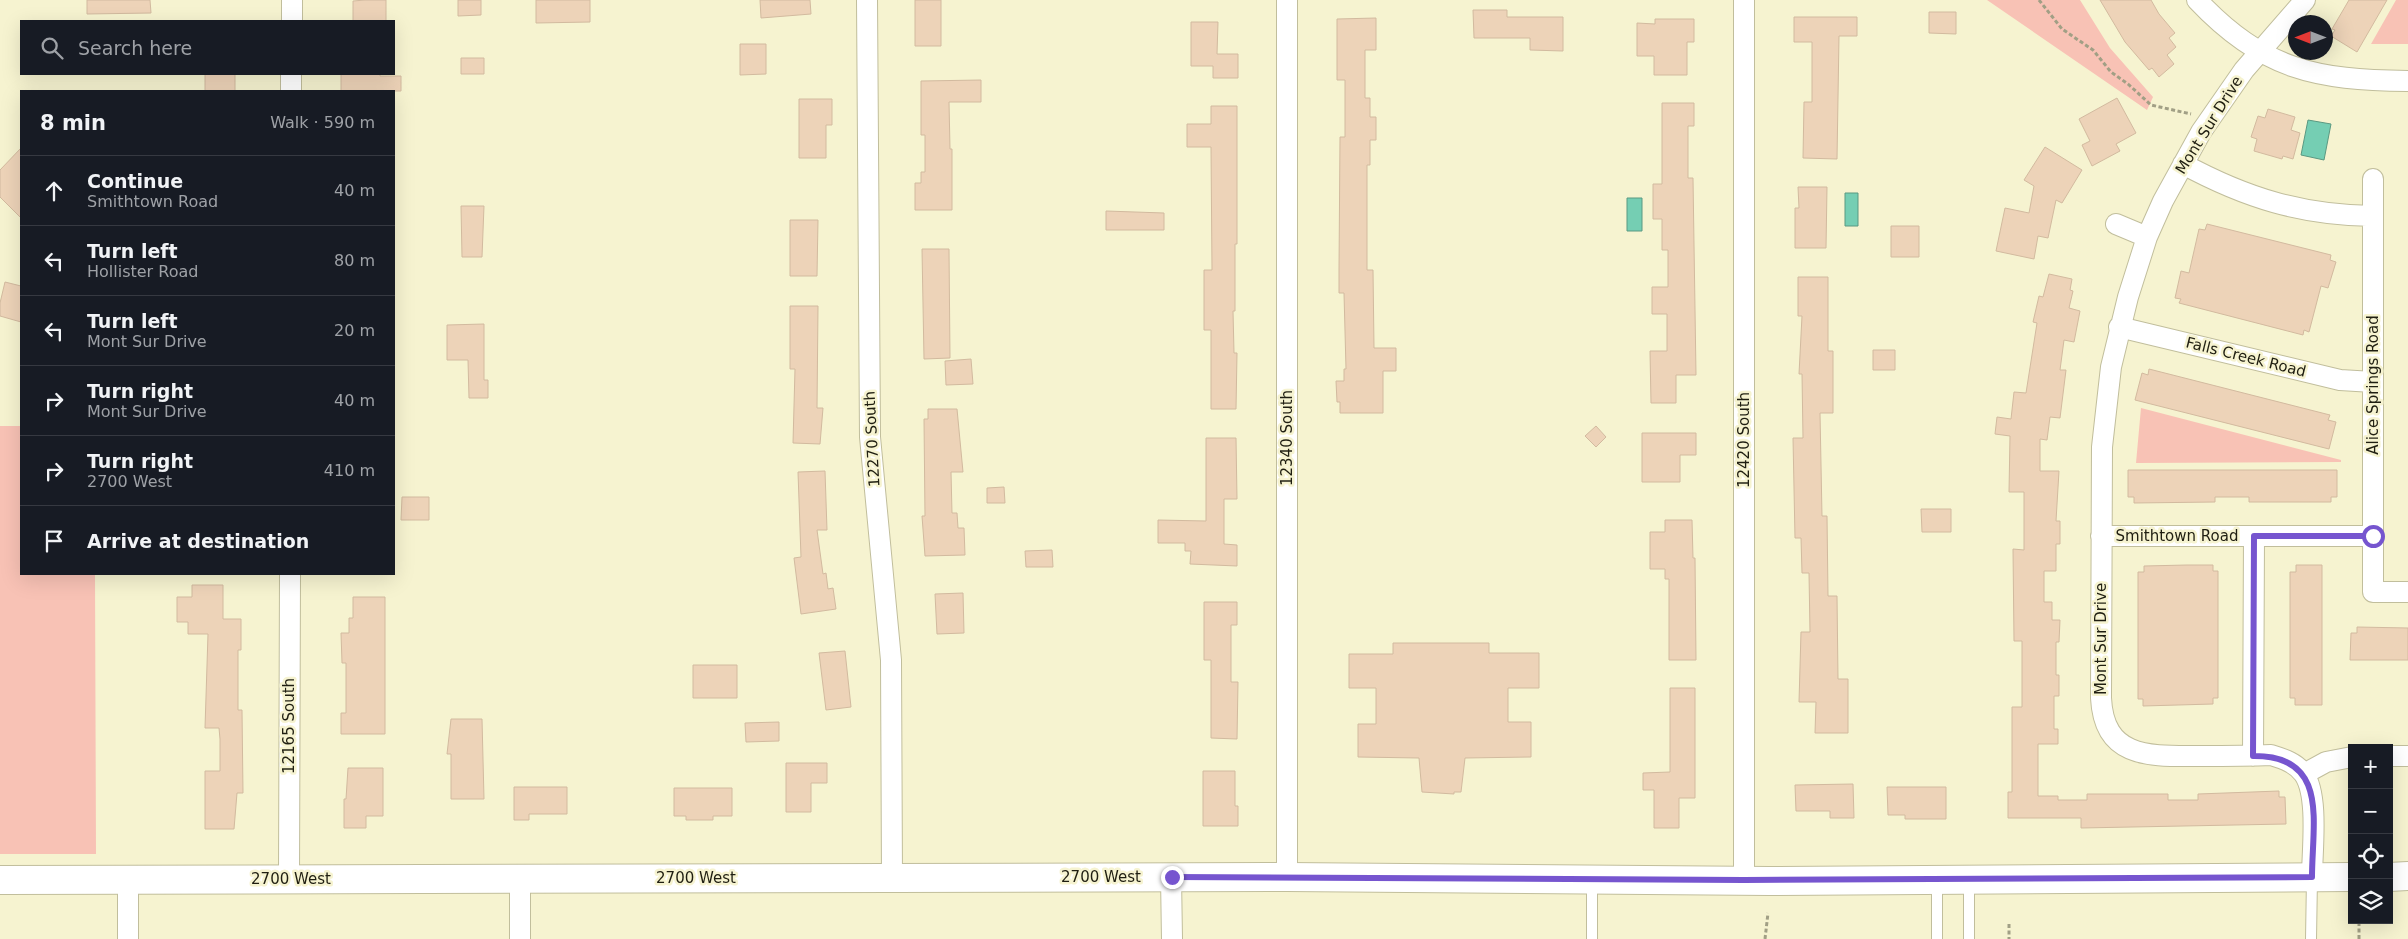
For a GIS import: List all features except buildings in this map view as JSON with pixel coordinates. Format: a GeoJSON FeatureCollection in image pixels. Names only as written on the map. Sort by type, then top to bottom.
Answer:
{"type":"FeatureCollection","features":[{"type":"Feature","properties":{"kind":"main road","name":"2700 West"},"geometry":{"type":"LineString","coordinates":[[0,880],[1287,876],[1744,880],[2348,877]]}},
{"type":"Feature","properties":{"kind":"main road"},"geometry":{"type":"LineString","coordinates":[[2393,877],[2408,876]]}},
{"type":"Feature","properties":{"kind":"street"},"geometry":{"type":"LineString","coordinates":[[292,0],[292,20]]}},
{"type":"Feature","properties":{"kind":"street","name":"12270 South"},"geometry":{"type":"LineString","coordinates":[[867,0],[870,438],[891,660],[892,877]]}},
{"type":"Feature","properties":{"kind":"street","name":"12340 South"},"geometry":{"type":"LineString","coordinates":[[1287,0],[1287,876]]}},
{"type":"Feature","properties":{"kind":"street","name":"12420 South"},"geometry":{"type":"LineString","coordinates":[[1744,0],[1744,880]]}},
{"type":"Feature","properties":{"kind":"street"},"geometry":{"type":"LineString","coordinates":[[2197,0],[2217,21],[2242,41],[2301,71],[2360,80],[2408,81]]}},
{"type":"Feature","properties":{"kind":"street","name":"Mont Sur Drive"},"geometry":{"type":"LineString","coordinates":[[2304,774],[2284,759],[2271,755],[2145,754],[2132,750],[2111,734],[2102,711],[2101,536],[2102,447],[2105,407],[2119,327],[2147,237],[2163,201],[2183,164],[2222,100],[2305,0]]}},
{"type":"Feature","properties":{"kind":"street"},"geometry":{"type":"LineString","coordinates":[[291,90],[292,75]]}},
{"type":"Feature","properties":{"kind":"street"},"geometry":{"type":"LineString","coordinates":[[2183,164],[2218,183],[2254,198],[2319,213],[2373,216]]}},
{"type":"Feature","properties":{"kind":"street","name":"Alice Springs Road"},"geometry":{"type":"LineString","coordinates":[[2373,179],[2373,592],[2408,592]]}},
{"type":"Feature","properties":{"kind":"street"},"geometry":{"type":"LineString","coordinates":[[2116,224],[2147,237]]}},
{"type":"Feature","properties":{"kind":"street","name":"Falls Creek Road"},"geometry":{"type":"LineString","coordinates":[[2119,327],[2340,380],[2373,382]]}},
{"type":"Feature","properties":{"kind":"street","name":"Smithtown Road"},"geometry":{"type":"LineString","coordinates":[[2101,536],[2373,536]]}},
{"type":"Feature","properties":{"kind":"street"},"geometry":{"type":"LineString","coordinates":[[2253,756],[2254,536]]}},
{"type":"Feature","properties":{"kind":"street","name":"12165 South"},"geometry":{"type":"LineString","coordinates":[[289,879],[290,575]]}},
{"type":"Feature","properties":{"kind":"street"},"geometry":{"type":"LineString","coordinates":[[2393,756],[2408,756]]}},
{"type":"Feature","properties":{"kind":"street"},"geometry":{"type":"LineString","coordinates":[[2312,877],[2312,801],[2310,787],[2304,774],[2326,762],[2348,758]]}},
{"type":"Feature","properties":{"kind":"street"},"geometry":{"type":"LineString","coordinates":[[1172,877],[1172,939]]}},
{"type":"Feature","properties":{"kind":"street"},"geometry":{"type":"LineString","coordinates":[[520,878],[520,939]]}},
{"type":"Feature","properties":{"kind":"street"},"geometry":{"type":"LineString","coordinates":[[128,880],[128,939]]}},
{"type":"Feature","properties":{"kind":"lane"},"geometry":{"type":"LineString","coordinates":[[2310,939],[2312,877]]}},
{"type":"Feature","properties":{"kind":"lane"},"geometry":{"type":"LineString","coordinates":[[1592,879],[1592,939]]}},
{"type":"Feature","properties":{"kind":"lane"},"geometry":{"type":"LineString","coordinates":[[1937,879],[1937,939]]}},
{"type":"Feature","properties":{"kind":"lane"},"geometry":{"type":"LineString","coordinates":[[1969,879],[1969,939]]}},
{"type":"Feature","properties":{"kind":"path"},"geometry":{"type":"LineString","coordinates":[[2039,0],[2062,29],[2093,50],[2111,72],[2128,84],[2151,105],[2191,114]]}},
{"type":"Feature","properties":{"kind":"path"},"geometry":{"type":"LineString","coordinates":[[1765,939],[1768,914]]}},
{"type":"Feature","properties":{"kind":"path"},"geometry":{"type":"LineString","coordinates":[[2009,924],[2009,939]]}},
{"type":"Feature","properties":{"kind":"path"},"geometry":{"type":"LineString","coordinates":[[2359,924],[2359,939]]}},
{"type":"Feature","properties":{"kind":"shaded area"},"geometry":{"type":"Polygon","coordinates":[[[1987,0],[2080,0],[2110,48],[2153,97],[2147,110],[1987,0]]]}},
{"type":"Feature","properties":{"kind":"shaded area"},"geometry":{"type":"Polygon","coordinates":[[[2396,0],[2408,0],[2408,44],[2371,44],[2396,0]]]}},
{"type":"Feature","properties":{"kind":"shaded area"},"geometry":{"type":"Polygon","coordinates":[[[2141,408],[2341,460],[2341,462],[2136,463],[2141,408]]]}},
{"type":"Feature","properties":{"kind":"shaded area"},"geometry":{"type":"Polygon","coordinates":[[[0,426],[20,426],[20,575],[95,575],[96,854],[0,854],[0,426]]]}},
{"type":"Feature","properties":{"kind":"water"},"geometry":{"type":"Polygon","coordinates":[[[2308,120],[2331,124],[2324,160],[2301,155],[2308,120]]]}},
{"type":"Feature","properties":{"kind":"water"},"geometry":{"type":"Polygon","coordinates":[[[1845,193],[1858,193],[1858,226],[1845,226],[1845,193]]]}},
{"type":"Feature","properties":{"kind":"water"},"geometry":{"type":"Polygon","coordinates":[[[1627,198],[1642,198],[1642,231],[1627,231],[1627,198]]]}},
{"type":"Feature","properties":{"kind":"route"},"geometry":{"type":"LineString","coordinates":[[1172,877],[1287,876],[1744,880],[2312,877],[2312,801],[2310,787],[2304,774],[2296,766],[2284,759],[2271,755],[2253,756],[2254,536],[2373,536]]}}]}
